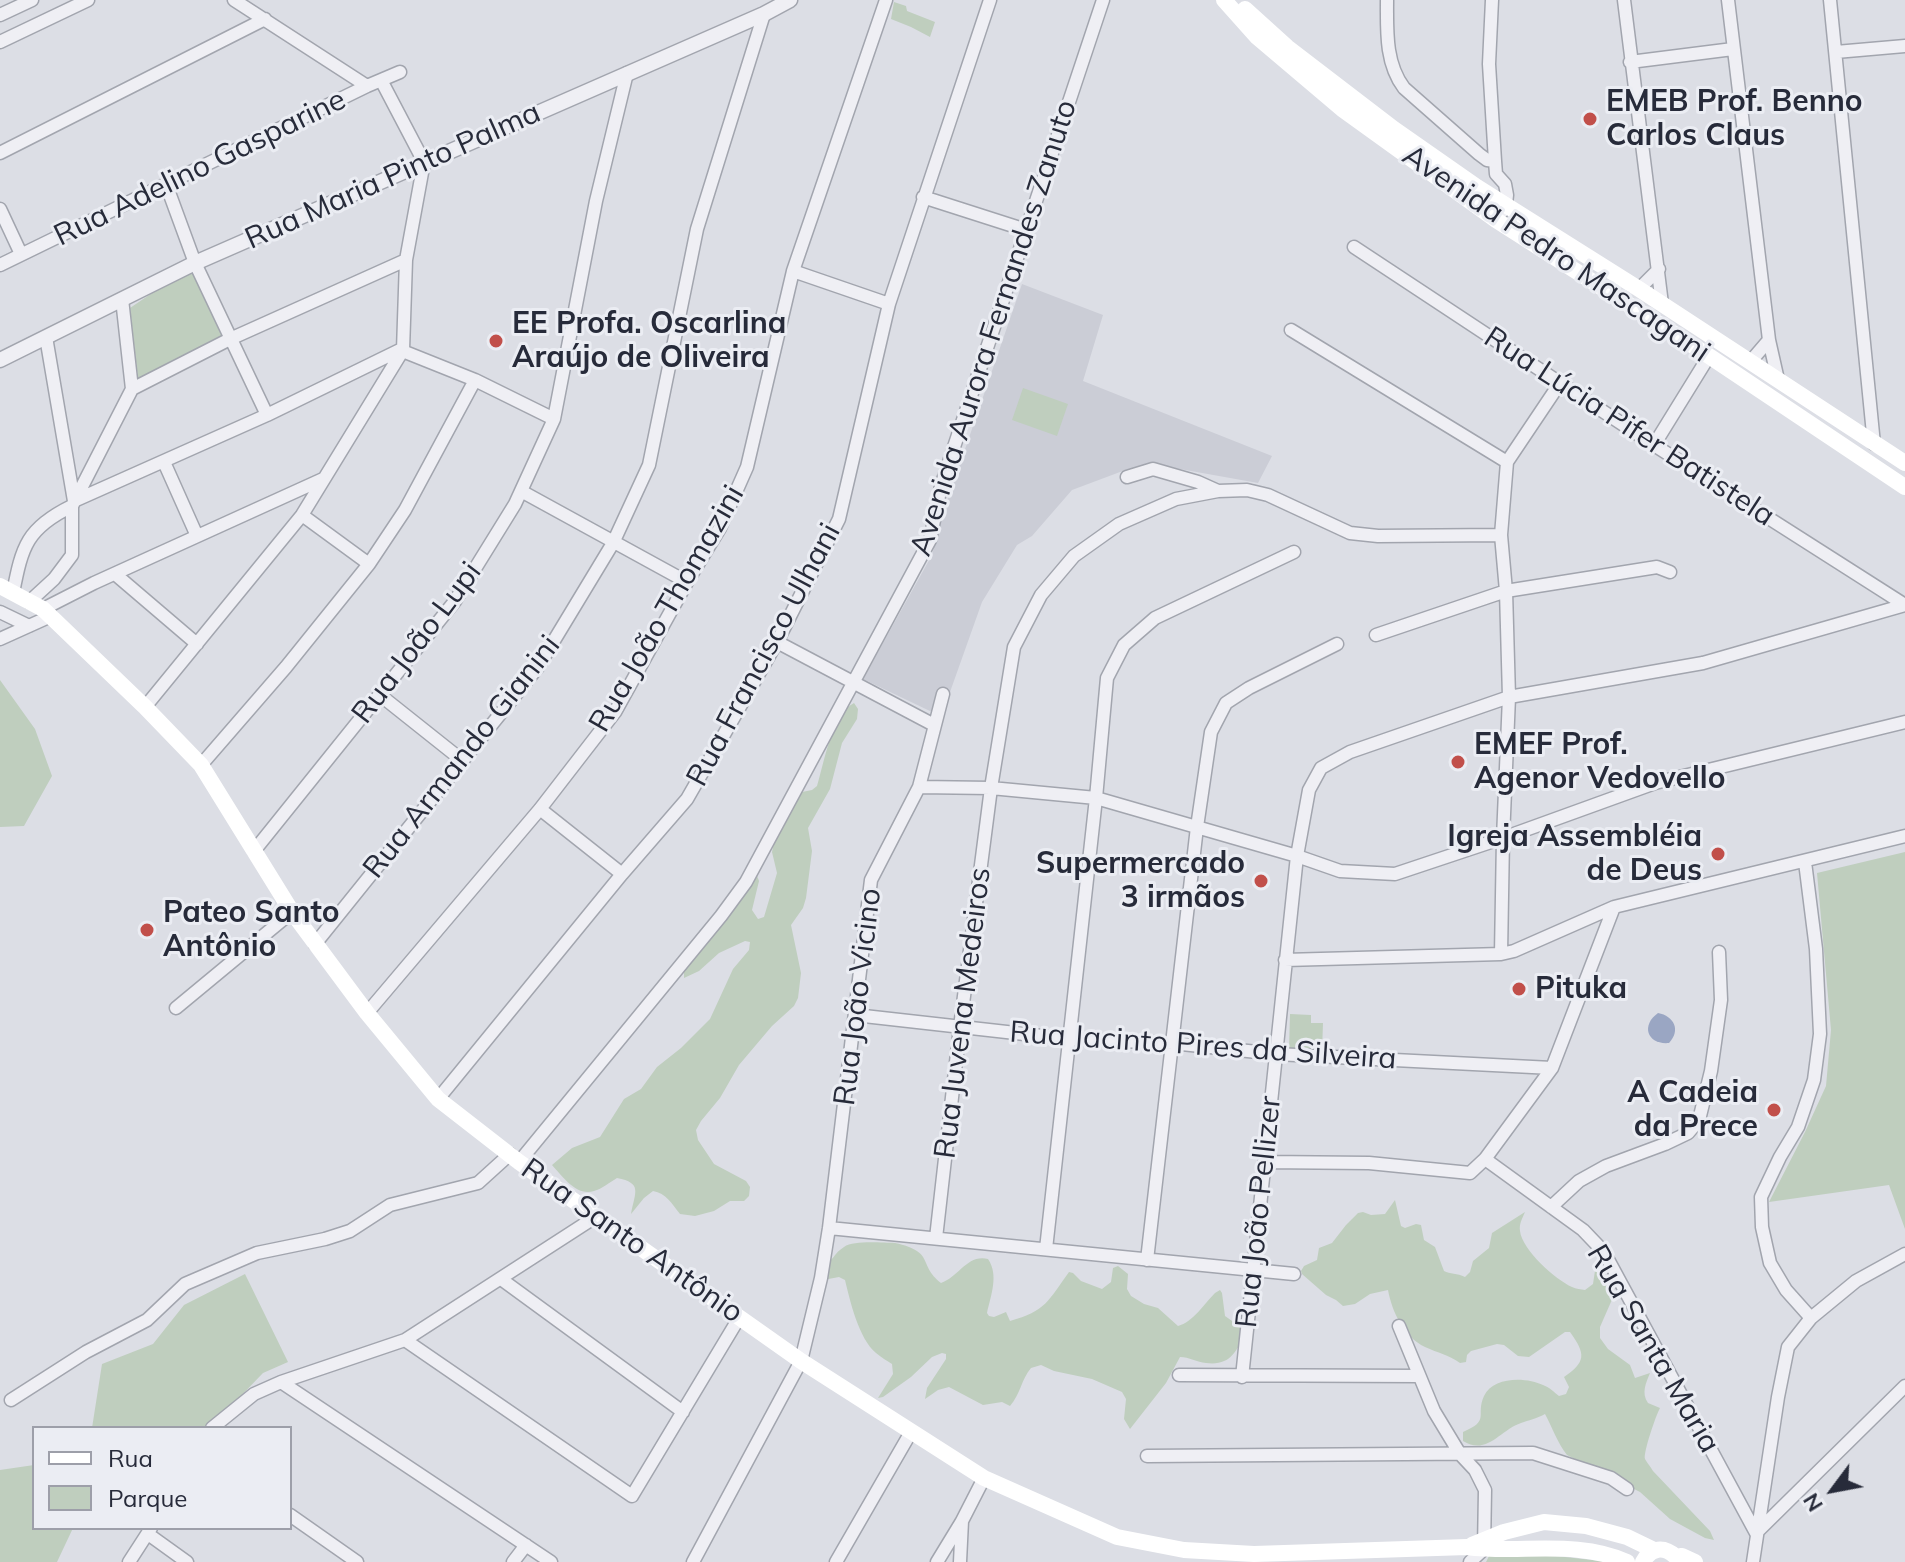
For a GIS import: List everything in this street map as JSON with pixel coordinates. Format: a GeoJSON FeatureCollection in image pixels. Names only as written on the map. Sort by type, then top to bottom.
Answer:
{"type":"FeatureCollection","features":[{"type":"Feature","properties":{"kind":"main road","name":"Avenida Pedro Mascagani"},"geometry":{"type":"LineString","coordinates":[[1224,0],[1257,37],[1342,109],[1474,194],[1506,204],[1905,463]]}},
{"type":"Feature","properties":{"kind":"main road","name":"Avenida Pedro Mascagani"},"geometry":{"type":"LineString","coordinates":[[1236,0],[1287,47],[1474,194],[1496,220],[1709,356],[1905,487]]}},
{"type":"Feature","properties":{"kind":"main road","name":"Rua Santo Antônio"},"geometry":{"type":"LineString","coordinates":[[7,590],[41,609],[145,707],[201,765],[292,912],[367,1013],[438,1099],[515,1158],[739,1318],[984,1478],[1117,1537],[1184,1550],[1254,1554],[1468,1554],[1504,1532],[1544,1522],[1586,1526],[1627,1537],[1649,1556],[1662,1549],[1670,1551],[1676,1560],[1682,1556],[1695,1562]]}},
{"type":"Feature","properties":{"kind":"main road","name":"Rua Santo Antônio"},"geometry":{"type":"LineString","coordinates":[[1485,1545],[1579,1550],[1614,1556],[1627,1562]]}},
{"type":"Feature","properties":{"kind":"street"},"geometry":{"type":"LineString","coordinates":[[0,15],[32,0]]}},
{"type":"Feature","properties":{"kind":"street"},"geometry":{"type":"LineString","coordinates":[[0,42],[88,0]]}},
{"type":"Feature","properties":{"kind":"street"},"geometry":{"type":"LineString","coordinates":[[234,0],[367,86]]}},
{"type":"Feature","properties":{"kind":"street","name":"Rua Maria Pinto Palma"},"geometry":{"type":"LineString","coordinates":[[0,360],[195,263],[790,0]]}},
{"type":"Feature","properties":{"kind":"street","name":"Rua João Thomazini"},"geometry":{"type":"LineString","coordinates":[[367,1013],[540,809],[615,712],[720,528],[747,467],[793,271],[886,0]]}},
{"type":"Feature","properties":{"kind":"street","name":"Rua Francisco Ulhani"},"geometry":{"type":"LineString","coordinates":[[438,1099],[687,799],[777,642],[839,519],[889,304],[990,0]]}},
{"type":"Feature","properties":{"kind":"street","name":"Avenida Aurora Fernandes Zanuto"},"geometry":{"type":"LineString","coordinates":[[11,1400],[86,1352],[147,1320],[185,1284],[257,1253],[350,1231],[390,1205],[478,1183],[515,1158],[721,916],[746,882],[930,540],[941,486],[1103,0]]}},
{"type":"Feature","properties":{"kind":"street"},"geometry":{"type":"LineString","coordinates":[[1387,0],[1389,55],[1395,76],[1404,88],[1496,168],[1507,195],[1506,204],[1496,220]]}},
{"type":"Feature","properties":{"kind":"street"},"geometry":{"type":"LineString","coordinates":[[1474,194],[1482,180],[1496,168],[1489,64],[1492,0]]}},
{"type":"Feature","properties":{"kind":"street"},"geometry":{"type":"LineString","coordinates":[[1624,0],[1662,304]]}},
{"type":"Feature","properties":{"kind":"street"},"geometry":{"type":"LineString","coordinates":[[1728,0],[1769,340],[1778,380]]}},
{"type":"Feature","properties":{"kind":"street"},"geometry":{"type":"LineString","coordinates":[[1830,0],[1874,444]]}},
{"type":"Feature","properties":{"kind":"street","name":"Rua Armando Gianini"},"geometry":{"type":"LineString","coordinates":[[315,944],[538,667],[613,543],[649,465],[697,229],[764,14]]}},
{"type":"Feature","properties":{"kind":"street"},"geometry":{"type":"LineString","coordinates":[[0,153],[265,19]]}},
{"type":"Feature","properties":{"kind":"street"},"geometry":{"type":"LineString","coordinates":[[1836,52],[1905,46]]}},
{"type":"Feature","properties":{"kind":"street"},"geometry":{"type":"LineString","coordinates":[[1630,62],[1733,49]]}},
{"type":"Feature","properties":{"kind":"street","name":"Rua Adelino Gasparine"},"geometry":{"type":"LineString","coordinates":[[0,265],[400,72]]}},
{"type":"Feature","properties":{"kind":"street","name":"Rua João Lupi"},"geometry":{"type":"LineString","coordinates":[[254,851],[455,601],[515,504],[554,419],[596,201],[627,73]]}},
{"type":"Feature","properties":{"kind":"street"},"geometry":{"type":"LineString","coordinates":[[145,707],[302,515],[403,350],[406,260],[424,162],[381,80]]}},
{"type":"Feature","properties":{"kind":"street"},"geometry":{"type":"LineString","coordinates":[[166,184],[195,263],[267,415]]}},
{"type":"Feature","properties":{"kind":"street"},"geometry":{"type":"LineString","coordinates":[[923,197],[1026,230]]}},
{"type":"Feature","properties":{"kind":"street"},"geometry":{"type":"LineString","coordinates":[[0,209],[21,254]]}},
{"type":"Feature","properties":{"kind":"street","name":"Rua Lúcia Pifer Batistela"},"geometry":{"type":"LineString","coordinates":[[1354,247],[1654,445],[1905,605]]}},
{"type":"Feature","properties":{"kind":"street"},"geometry":{"type":"LineString","coordinates":[[132,389],[230,339],[406,260]]}},
{"type":"Feature","properties":{"kind":"street"},"geometry":{"type":"LineString","coordinates":[[1639,289],[1659,269]]}},
{"type":"Feature","properties":{"kind":"street"},"geometry":{"type":"LineString","coordinates":[[793,271],[889,304]]}},
{"type":"Feature","properties":{"kind":"street"},"geometry":{"type":"LineString","coordinates":[[73,504],[132,389],[122,299]]}},
{"type":"Feature","properties":{"kind":"street"},"geometry":{"type":"LineString","coordinates":[[1291,330],[1507,462]]}},
{"type":"Feature","properties":{"kind":"street"},"geometry":{"type":"LineString","coordinates":[[0,639],[29,626],[41,609],[54,579],[72,555],[73,504],[46,337]]}},
{"type":"Feature","properties":{"kind":"street"},"geometry":{"type":"LineString","coordinates":[[1751,361],[1769,340]]}},
{"type":"Feature","properties":{"kind":"street"},"geometry":{"type":"LineString","coordinates":[[7,590],[29,539],[50,517],[403,350],[475,380],[554,419]]}},
{"type":"Feature","properties":{"kind":"street"},"geometry":{"type":"LineString","coordinates":[[1654,445],[1709,356]]}},
{"type":"Feature","properties":{"kind":"street"},"geometry":{"type":"LineString","coordinates":[[201,765],[369,564],[405,510],[475,380]]}},
{"type":"Feature","properties":{"kind":"street"},"geometry":{"type":"LineString","coordinates":[[1501,954],[1509,697],[1501,535],[1507,462],[1560,383]]}},
{"type":"Feature","properties":{"kind":"street"},"geometry":{"type":"LineString","coordinates":[[164,462],[197,536]]}},
{"type":"Feature","properties":{"kind":"street"},"geometry":{"type":"LineString","coordinates":[[1127,477],[1153,469],[1218,491],[1247,490],[1268,495],[1350,533],[1378,536],[1501,535]]}},
{"type":"Feature","properties":{"kind":"street"},"geometry":{"type":"LineString","coordinates":[[41,609],[324,478]]}},
{"type":"Feature","properties":{"kind":"street"},"geometry":{"type":"LineString","coordinates":[[521,491],[687,582]]}},
{"type":"Feature","properties":{"kind":"street","name":"Rua Juvena Medeiros"},"geometry":{"type":"LineString","coordinates":[[936,1238],[991,788],[1014,647],[1041,595],[1074,556],[1119,524],[1176,499],[1218,491]]}},
{"type":"Feature","properties":{"kind":"street"},"geometry":{"type":"LineString","coordinates":[[302,515],[369,564]]}},
{"type":"Feature","properties":{"kind":"street"},"geometry":{"type":"LineString","coordinates":[[1046,1249],[1107,678],[1124,645],[1155,618],[1294,552]]}},
{"type":"Feature","properties":{"kind":"street"},"geometry":{"type":"LineString","coordinates":[[1376,635],[1506,591],[1657,567],[1670,572]]}},
{"type":"Feature","properties":{"kind":"street"},"geometry":{"type":"LineString","coordinates":[[115,574],[197,644]]}},
{"type":"Feature","properties":{"kind":"street"},"geometry":{"type":"LineString","coordinates":[[1509,697],[1703,663],[1905,605]]}},
{"type":"Feature","properties":{"kind":"street"},"geometry":{"type":"LineString","coordinates":[[0,612],[29,626]]}},
{"type":"Feature","properties":{"kind":"street"},"geometry":{"type":"LineString","coordinates":[[777,642],[934,725]]}},
{"type":"Feature","properties":{"kind":"street"},"geometry":{"type":"LineString","coordinates":[[1147,1260],[1197,827],[1211,732],[1226,703],[1249,688],[1337,644]]}},
{"type":"Feature","properties":{"kind":"street","name":"Rua João Vicino"},"geometry":{"type":"LineString","coordinates":[[693,1562],[801,1361],[821,1278],[829,1228],[871,880],[919,787],[943,694]]}},
{"type":"Feature","properties":{"kind":"street"},"geometry":{"type":"LineString","coordinates":[[380,695],[463,761]]}},
{"type":"Feature","properties":{"kind":"street","name":"Rua João Pellizer"},"geometry":{"type":"LineString","coordinates":[[1242,1377],[1285,960],[1297,856],[1309,790],[1321,768],[1350,752],[1509,697]]}},
{"type":"Feature","properties":{"kind":"street"},"geometry":{"type":"LineString","coordinates":[[919,787],[991,788],[1096,798],[1340,871],[1395,874],[1655,783],[1905,722]]}},
{"type":"Feature","properties":{"kind":"street"},"geometry":{"type":"LineString","coordinates":[[540,809],[622,874]]}},
{"type":"Feature","properties":{"kind":"street"},"geometry":{"type":"LineString","coordinates":[[1285,960],[1501,954],[1614,907],[1905,836]]}},
{"type":"Feature","properties":{"kind":"street"},"geometry":{"type":"LineString","coordinates":[[1805,862],[1816,949],[1820,1034],[1814,1080],[1798,1127],[1761,1197],[1762,1227],[1770,1263],[1786,1290],[1811,1318]]}},
{"type":"Feature","properties":{"kind":"street"},"geometry":{"type":"LineString","coordinates":[[1265,1162],[1369,1163],[1470,1173],[1485,1159],[1552,1068],[1614,907]]}},
{"type":"Feature","properties":{"kind":"street"},"geometry":{"type":"LineString","coordinates":[[176,1008],[292,912]]}},
{"type":"Feature","properties":{"kind":"street"},"geometry":{"type":"LineString","coordinates":[[1551,1207],[1579,1181],[1606,1166],[1688,1133],[1699,1120],[1711,1071],[1721,1000],[1719,952]]}},
{"type":"Feature","properties":{"kind":"street","name":"Rua Jacinto Pires da Silveira"},"geometry":{"type":"LineString","coordinates":[[855,1015],[1069,1039],[1172,1043],[1276,1054],[1552,1068]]}},
{"type":"Feature","properties":{"kind":"street","name":"Rua Santa Maria"},"geometry":{"type":"LineString","coordinates":[[1485,1159],[1583,1230],[1604,1252],[1756,1533]]}},
{"type":"Feature","properties":{"kind":"street"},"geometry":{"type":"LineString","coordinates":[[214,1426],[254,1394],[405,1340],[597,1216]]}},
{"type":"Feature","properties":{"kind":"street"},"geometry":{"type":"LineString","coordinates":[[829,1228],[1294,1274]]}},
{"type":"Feature","properties":{"kind":"street"},"geometry":{"type":"LineString","coordinates":[[1753,1562],[1788,1347],[1811,1318],[1856,1281],[1905,1254]]}},
{"type":"Feature","properties":{"kind":"street"},"geometry":{"type":"LineString","coordinates":[[501,1279],[683,1412]]}},
{"type":"Feature","properties":{"kind":"street"},"geometry":{"type":"LineString","coordinates":[[405,1340],[632,1496],[739,1318]]}},
{"type":"Feature","properties":{"kind":"street"},"geometry":{"type":"LineString","coordinates":[[1399,1326],[1434,1411],[1460,1454],[1475,1470],[1485,1490],[1485,1545]]}},
{"type":"Feature","properties":{"kind":"street"},"geometry":{"type":"LineString","coordinates":[[1179,1375],[1419,1376]]}},
{"type":"Feature","properties":{"kind":"street"},"geometry":{"type":"LineString","coordinates":[[281,1382],[551,1562]]}},
{"type":"Feature","properties":{"kind":"street"},"geometry":{"type":"LineString","coordinates":[[1756,1533],[1905,1386]]}},
{"type":"Feature","properties":{"kind":"street"},"geometry":{"type":"LineString","coordinates":[[836,1562],[911,1432]]}},
{"type":"Feature","properties":{"kind":"street"},"geometry":{"type":"LineString","coordinates":[[1147,1456],[1533,1453],[1611,1478],[1627,1489]]}},
{"type":"Feature","properties":{"kind":"street"},"geometry":{"type":"LineString","coordinates":[[937,1562],[984,1478]]}},
{"type":"Feature","properties":{"kind":"street"},"geometry":{"type":"LineString","coordinates":[[292,1516],[357,1562]]}},
{"type":"Feature","properties":{"kind":"street"},"geometry":{"type":"LineString","coordinates":[[960,1562],[962,1521]]}},
{"type":"Feature","properties":{"kind":"street"},"geometry":{"type":"LineString","coordinates":[[129,1562],[149,1531],[187,1562]]}},
{"type":"Feature","properties":{"kind":"street"},"geometry":{"type":"LineString","coordinates":[[513,1562],[526,1545]]}},
{"type":"Feature","properties":{"kind":"shaded area"},"geometry":{"type":"Polygon","coordinates":[[[1022,284],[1103,315],[1083,381],[1272,456],[1258,483],[1152,464],[1128,469],[1072,490],[1032,536],[1017,545],[982,602],[950,692],[940,688],[932,712],[863,679],[932,555],[943,513],[1022,284]]]}},
{"type":"Feature","properties":{"kind":"green space"},"geometry":{"type":"Polygon","coordinates":[[[894,2],[935,22],[930,37],[891,19],[894,2]]]}},
{"type":"Feature","properties":{"kind":"green space"},"geometry":{"type":"Polygon","coordinates":[[[193,271],[222,337],[138,379],[130,308],[161,287],[193,271]]]}},
{"type":"Feature","properties":{"kind":"green space"},"geometry":{"type":"Polygon","coordinates":[[[1023,388],[1068,404],[1057,436],[1012,420],[1023,388]]]}},
{"type":"Feature","properties":{"kind":"green space"},"geometry":{"type":"Polygon","coordinates":[[[0,680],[35,729],[52,776],[24,826],[0,827],[0,680]]]}},
{"type":"Feature","properties":{"kind":"green space"},"geometry":{"type":"Polygon","coordinates":[[[854,703],[858,709],[857,719],[842,743],[830,789],[808,828],[812,851],[806,898],[791,925],[801,973],[798,998],[739,1065],[696,1130],[698,1140],[714,1164],[746,1181],[750,1187],[749,1196],[744,1201],[730,1201],[714,1211],[695,1216],[680,1214],[665,1197],[653,1191],[631,1214],[635,1190],[625,1180],[617,1178],[600,1189],[588,1192],[576,1188],[552,1165],[572,1148],[600,1137],[624,1099],[641,1089],[657,1067],[710,1019],[733,969],[749,950],[750,942],[745,941],[719,953],[699,971],[684,978],[684,971],[735,908],[756,873],[759,881],[752,910],[758,919],[764,917],[777,873],[772,852],[775,838],[786,821],[797,793],[817,786],[834,728],[846,709],[854,703]]]}},
{"type":"Feature","properties":{"kind":"green space"},"geometry":{"type":"Polygon","coordinates":[[[1905,852],[1905,1229],[1889,1185],[1769,1202],[1826,1086],[1831,1030],[1817,873],[1905,852]]]}},
{"type":"Feature","properties":{"kind":"green space"},"geometry":{"type":"Polygon","coordinates":[[[1290,1014],[1311,1015],[1311,1023],[1323,1023],[1322,1051],[1289,1050],[1290,1014]]]}},
{"type":"Feature","properties":{"kind":"green space"},"geometry":{"type":"Polygon","coordinates":[[[1395,1200],[1401,1226],[1421,1225],[1424,1240],[1435,1247],[1446,1272],[1465,1277],[1473,1261],[1489,1248],[1492,1233],[1525,1212],[1520,1226],[1522,1239],[1541,1264],[1557,1278],[1585,1290],[1593,1284],[1596,1264],[1611,1283],[1614,1295],[1600,1327],[1600,1338],[1608,1349],[1630,1365],[1635,1378],[1650,1373],[1645,1396],[1648,1403],[1660,1408],[1645,1459],[1710,1531],[1714,1540],[1670,1519],[1640,1492],[1567,1455],[1545,1414],[1513,1426],[1486,1444],[1479,1446],[1463,1441],[1463,1432],[1480,1421],[1484,1396],[1495,1385],[1511,1380],[1536,1382],[1559,1396],[1566,1394],[1569,1387],[1564,1377],[1576,1367],[1581,1357],[1579,1346],[1570,1332],[1565,1332],[1529,1357],[1518,1356],[1504,1345],[1497,1344],[1471,1351],[1466,1362],[1460,1363],[1411,1337],[1396,1315],[1388,1290],[1343,1306],[1302,1274],[1304,1266],[1317,1260],[1319,1248],[1332,1243],[1358,1213],[1385,1214],[1395,1200]]]}},
{"type":"Feature","properties":{"kind":"green space"},"geometry":{"type":"Polygon","coordinates":[[[895,1243],[916,1250],[941,1283],[974,1260],[988,1259],[994,1278],[989,1316],[1006,1312],[1010,1321],[1039,1309],[1069,1272],[1081,1281],[1102,1289],[1111,1282],[1113,1268],[1118,1266],[1128,1274],[1127,1289],[1131,1296],[1158,1308],[1178,1326],[1193,1317],[1220,1290],[1225,1316],[1242,1328],[1245,1334],[1227,1360],[1206,1363],[1180,1357],[1166,1383],[1130,1429],[1124,1419],[1126,1399],[1122,1392],[1092,1379],[1041,1365],[1031,1368],[1010,1406],[1002,1402],[983,1405],[949,1387],[925,1399],[927,1388],[946,1359],[946,1354],[942,1353],[932,1357],[911,1377],[878,1398],[893,1374],[892,1364],[876,1353],[865,1339],[845,1280],[839,1277],[823,1280],[816,1273],[818,1265],[829,1261],[849,1245],[895,1243]]]}},
{"type":"Feature","properties":{"kind":"green space"},"geometry":{"type":"Polygon","coordinates":[[[245,1274],[288,1362],[263,1373],[212,1426],[92,1426],[102,1364],[153,1344],[184,1305],[245,1274]]]}},
{"type":"Feature","properties":{"kind":"green space"},"geometry":{"type":"Polygon","coordinates":[[[32,1465],[32,1530],[72,1530],[57,1562],[0,1562],[0,1470],[32,1465]]]}},
{"type":"Feature","properties":{"kind":"green space"},"geometry":{"type":"Polygon","coordinates":[[[1547,1555],[1610,1562],[1486,1562],[1489,1556],[1547,1555]]]}},
{"type":"Feature","properties":{"kind":"water"},"geometry":{"type":"Polygon","coordinates":[[[1658,1013],[1674,1024],[1675,1033],[1669,1043],[1656,1041],[1649,1034],[1649,1023],[1658,1013]]]}},
{"type":"Feature","properties":{"kind":"place","name":"EMEB Prof. Benno Carlos Claus"},"geometry":{"type":"Point","coordinates":[1590,119]}},
{"type":"Feature","properties":{"kind":"place","name":"EE Profa. Oscarlina Araújo de Oliveira"},"geometry":{"type":"Point","coordinates":[496,341]}},
{"type":"Feature","properties":{"kind":"place","name":"EMEF Prof. Agenor Vedovello"},"geometry":{"type":"Point","coordinates":[1458,762]}},
{"type":"Feature","properties":{"kind":"place","name":"Igreja Assembléia de Deus"},"geometry":{"type":"Point","coordinates":[1718,854]}},
{"type":"Feature","properties":{"kind":"place","name":"Supermercado 3 irmãos"},"geometry":{"type":"Point","coordinates":[1261,881]}},
{"type":"Feature","properties":{"kind":"place","name":"Pateo Santo Antônio"},"geometry":{"type":"Point","coordinates":[147,930]}},
{"type":"Feature","properties":{"kind":"place","name":"Pituka"},"geometry":{"type":"Point","coordinates":[1519,989]}},
{"type":"Feature","properties":{"kind":"place","name":"A Cadeia da Prece"},"geometry":{"type":"Point","coordinates":[1774,1110]}}]}
